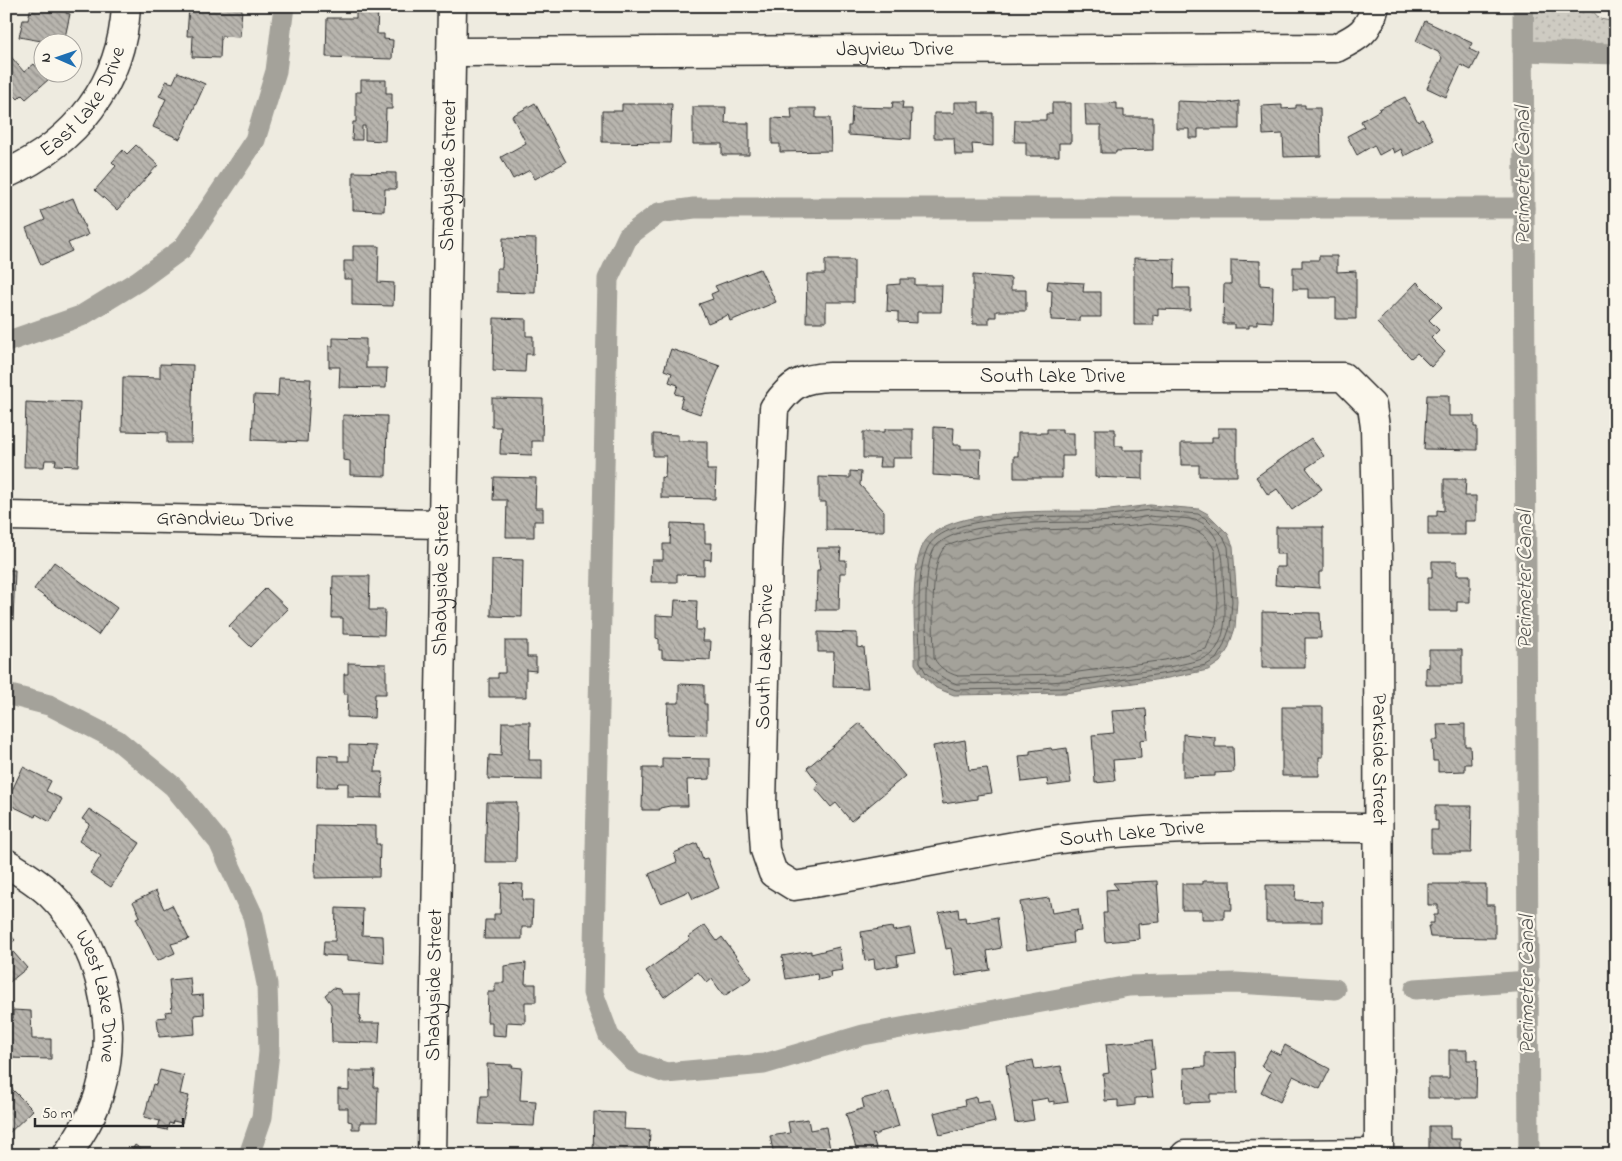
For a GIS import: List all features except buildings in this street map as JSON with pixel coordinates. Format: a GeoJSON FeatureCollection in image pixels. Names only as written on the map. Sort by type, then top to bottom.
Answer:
{"type":"FeatureCollection","features":[{"type":"Feature","properties":{"kind":"street","name":"East Lake Drive"},"geometry":{"type":"LineString","coordinates":[[6,174],[45,153],[80,124],[92,107],[115,61],[121,41],[126,6]]}},
{"type":"Feature","properties":{"kind":"street","name":"Shadyside Street"},"geometry":{"type":"LineString","coordinates":[[432,1155],[452,6]]}},
{"type":"Feature","properties":{"kind":"street","name":"Jayview Drive"},"geometry":{"type":"LineString","coordinates":[[451,52],[938,51],[1339,46],[1357,39],[1371,21],[1375,6]]}},
{"type":"Feature","properties":{"kind":"street","name":"South Lake Drive"},"geometry":{"type":"LineString","coordinates":[[1343,377],[830,377],[807,378],[787,390],[774,408],[762,805],[765,850],[773,873],[794,886],[865,876],[980,852],[1125,832],[1185,828],[1378,828]]}},
{"type":"Feature","properties":{"kind":"street","name":"Parkside Street"},"geometry":{"type":"LineString","coordinates":[[1343,377],[1372,406],[1375,427],[1378,562],[1380,1154]]}},
{"type":"Feature","properties":{"kind":"street","name":"Grandview Drive"},"geometry":{"type":"LineString","coordinates":[[6,516],[443,524]]}},
{"type":"Feature","properties":{"kind":"street","name":"West Lake Drive"},"geometry":{"type":"LineString","coordinates":[[6,864],[50,894],[74,923],[89,949],[98,973],[106,1008],[106,1051],[100,1091],[86,1125],[67,1155]]}},
{"type":"Feature","properties":{"kind":"street"},"geometry":{"type":"LineString","coordinates":[[1185,1155],[1380,1154]]}},
{"type":"Feature","properties":{"kind":"shaded area"},"geometry":{"type":"Polygon","coordinates":[[[1533,6],[1588,6],[1600,19],[1616,22],[1616,56],[1533,54],[1533,6]]]}},
{"type":"Feature","properties":{"kind":"water"},"geometry":{"type":"Polygon","coordinates":[[[1150,505],[1199,509],[1208,514],[1228,534],[1233,546],[1237,601],[1235,628],[1228,649],[1220,662],[1208,670],[1168,678],[1065,693],[954,695],[936,688],[923,676],[915,664],[914,589],[922,547],[933,533],[951,524],[975,517],[1029,512],[1097,511],[1150,505]]]}},
{"type":"Feature","properties":{"kind":"waterway"},"geometry":{"type":"LineString","coordinates":[[6,342],[81,316],[138,281],[183,248],[255,140],[276,71],[284,6]]}},
{"type":"Feature","properties":{"kind":"waterway","name":"Perimeter Canal"},"geometry":{"type":"LineString","coordinates":[[1523,6],[1529,1155]]}},
{"type":"Feature","properties":{"kind":"waterway"},"geometry":{"type":"LineString","coordinates":[[1523,51],[1616,54]]}},
{"type":"Feature","properties":{"kind":"waterway"},"geometry":{"type":"LineString","coordinates":[[1335,989],[1236,983],[1129,986],[863,1035],[764,1064],[666,1073],[634,1062],[609,1036],[593,993],[608,279],[628,236],[659,213],[694,208],[1524,208]]}},
{"type":"Feature","properties":{"kind":"waterway"},"geometry":{"type":"LineString","coordinates":[[6,694],[49,705],[117,740],[174,787],[219,842],[253,916],[267,984],[269,1052],[262,1117],[249,1155]]}},
{"type":"Feature","properties":{"kind":"waterway"},"geometry":{"type":"LineString","coordinates":[[1415,989],[1529,981]]}}]}
